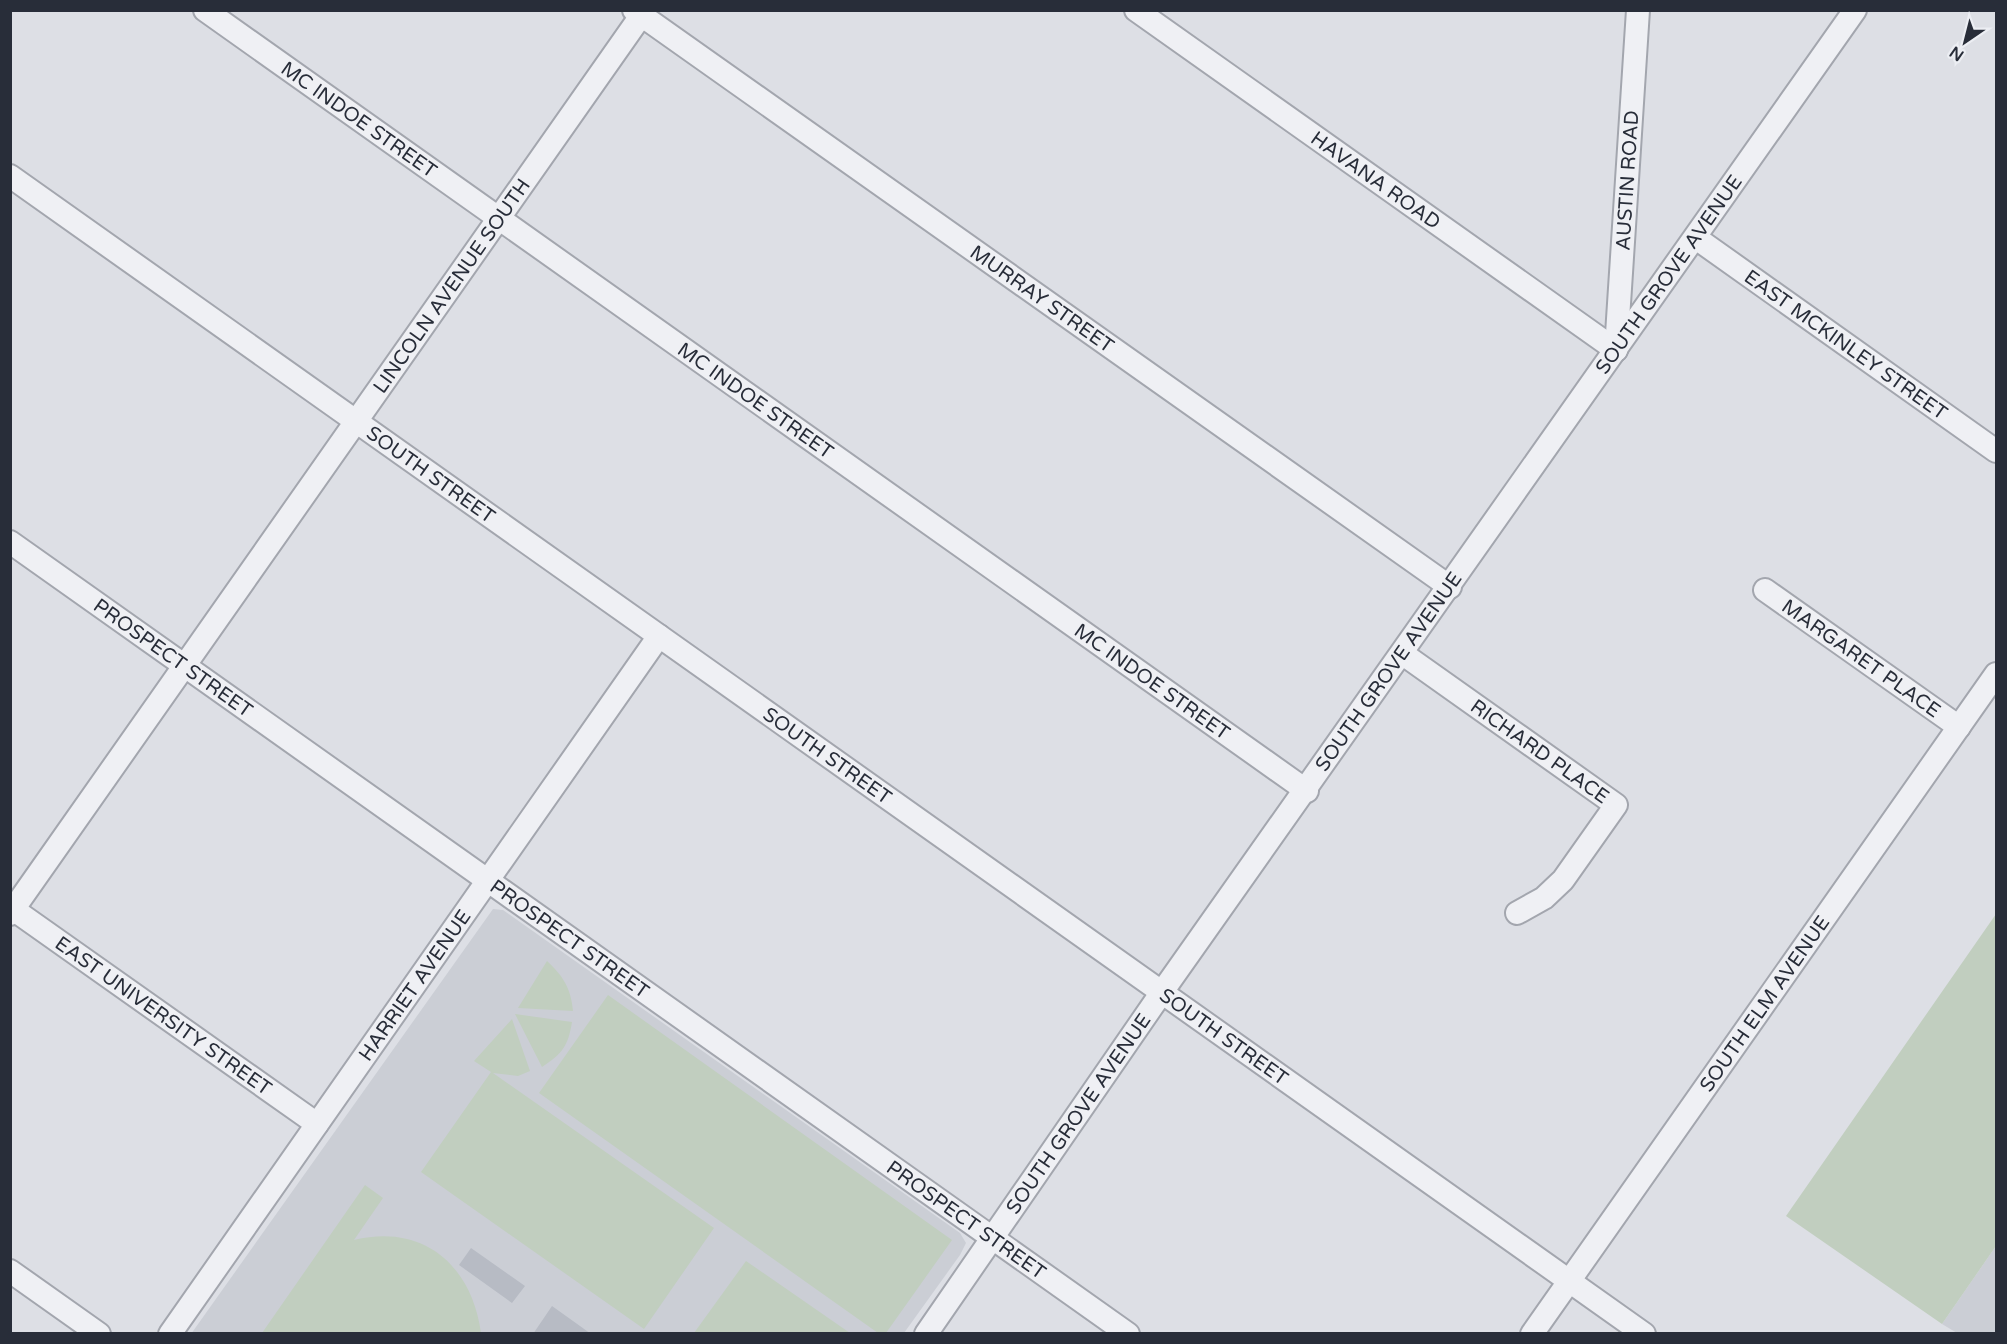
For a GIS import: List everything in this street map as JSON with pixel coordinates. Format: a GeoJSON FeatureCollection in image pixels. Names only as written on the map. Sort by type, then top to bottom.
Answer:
{"type":"FeatureCollection","features":[{"type":"Feature","properties":{"kind":"street","name":"MC INDOE STREET"},"geometry":{"type":"LineString","coordinates":[[206,10],[1307,791]]}},
{"type":"Feature","properties":{"kind":"street","name":"HAVANA ROAD"},"geometry":{"type":"LineString","coordinates":[[1136,10],[1616,350]]}},
{"type":"Feature","properties":{"kind":"street","name":"AUSTIN ROAD"},"geometry":{"type":"LineString","coordinates":[[1616,350],[1638,10]]}},
{"type":"Feature","properties":{"kind":"street","name":"SOUTH GROVE AVENUE"},"geometry":{"type":"LineString","coordinates":[[926,1334],[1162,992],[1307,791],[1855,10]]}},
{"type":"Feature","properties":{"kind":"street","name":"LINCOLN AVENUE SOUTH"},"geometry":{"type":"LineString","coordinates":[[12,910],[499,219],[640,12]]}},
{"type":"Feature","properties":{"kind":"street","name":"MURRAY STREET"},"geometry":{"type":"LineString","coordinates":[[640,12],[1450,587]]}},
{"type":"Feature","properties":{"kind":"street","name":"SOUTH STREET"},"geometry":{"type":"LineString","coordinates":[[10,176],[1644,1334]]}},
{"type":"Feature","properties":{"kind":"street","name":"EAST MCKINLEY STREET"},"geometry":{"type":"LineString","coordinates":[[1696,238],[1996,452]]}},
{"type":"Feature","properties":{"kind":"street","name":"PROSPECT STREET"},"geometry":{"type":"LineString","coordinates":[[10,543],[1128,1334]]}},
{"type":"Feature","properties":{"kind":"street","name":"MARGARET PLACE"},"geometry":{"type":"LineString","coordinates":[[1766,590],[1959,727]]}},
{"type":"Feature","properties":{"kind":"street","name":"HARRIET AVENUE"},"geometry":{"type":"LineString","coordinates":[[170,1334],[659,636]]}},
{"type":"Feature","properties":{"kind":"street","name":"RICHARD PLACE"},"geometry":{"type":"LineString","coordinates":[[1403,654],[1616,805],[1563,880],[1544,898],[1517,913]]}},
{"type":"Feature","properties":{"kind":"street","name":"SOUTH ELM AVENUE"},"geometry":{"type":"LineString","coordinates":[[1532,1334],[1996,674]]}},
{"type":"Feature","properties":{"kind":"street","name":"EAST UNIVERSITY STREET"},"geometry":{"type":"LineString","coordinates":[[12,910],[317,1124]]}},
{"type":"Feature","properties":{"kind":"street"},"geometry":{"type":"LineString","coordinates":[[10,1271],[99,1334]]}},
{"type":"Feature","properties":{"kind":"shaded area"},"geometry":{"type":"Polygon","coordinates":[[[493,909],[503,910],[960,1233],[966,1243],[960,1255],[904,1333],[191,1334],[493,909]]]}},
{"type":"Feature","properties":{"kind":"shaded area"},"geometry":{"type":"Polygon","coordinates":[[[1996,1246],[1996,1333],[1957,1333],[1942,1324],[1996,1246]]]}},
{"type":"Feature","properties":{"kind":"green space"},"geometry":{"type":"Polygon","coordinates":[[[1996,914],[1996,1246],[1942,1324],[1786,1216],[1996,914]]]}},
{"type":"Feature","properties":{"kind":"green space"},"geometry":{"type":"Polygon","coordinates":[[[547,961],[565,983],[573,1011],[518,1008],[547,961]]]}},
{"type":"Feature","properties":{"kind":"green space"},"geometry":{"type":"Polygon","coordinates":[[[608,995],[952,1240],[886,1333],[878,1333],[539,1093],[608,995]]]}},
{"type":"Feature","properties":{"kind":"green space"},"geometry":{"type":"Polygon","coordinates":[[[515,1014],[572,1022],[569,1037],[563,1048],[542,1067],[515,1014]]]}},
{"type":"Feature","properties":{"kind":"green space"},"geometry":{"type":"Polygon","coordinates":[[[512,1019],[530,1071],[518,1076],[493,1073],[714,1228],[644,1329],[421,1172],[491,1072],[474,1061],[512,1019]]]}},
{"type":"Feature","properties":{"kind":"green space"},"geometry":{"type":"Polygon","coordinates":[[[365,1185],[383,1198],[354,1240],[379,1236],[402,1238],[423,1244],[440,1255],[455,1270],[467,1288],[476,1309],[481,1333],[262,1333],[365,1185]]]}},
{"type":"Feature","properties":{"kind":"green space"},"geometry":{"type":"Polygon","coordinates":[[[746,1261],[850,1333],[694,1333],[746,1261]]]}},
{"type":"Feature","properties":{"kind":"building"},"geometry":{"type":"Polygon","coordinates":[[[471,1248],[525,1286],[512,1303],[459,1265],[471,1248]]]}},
{"type":"Feature","properties":{"kind":"building"},"geometry":{"type":"Polygon","coordinates":[[[552,1306],[580,1326],[591,1334],[533,1334],[552,1306]]]}}]}
